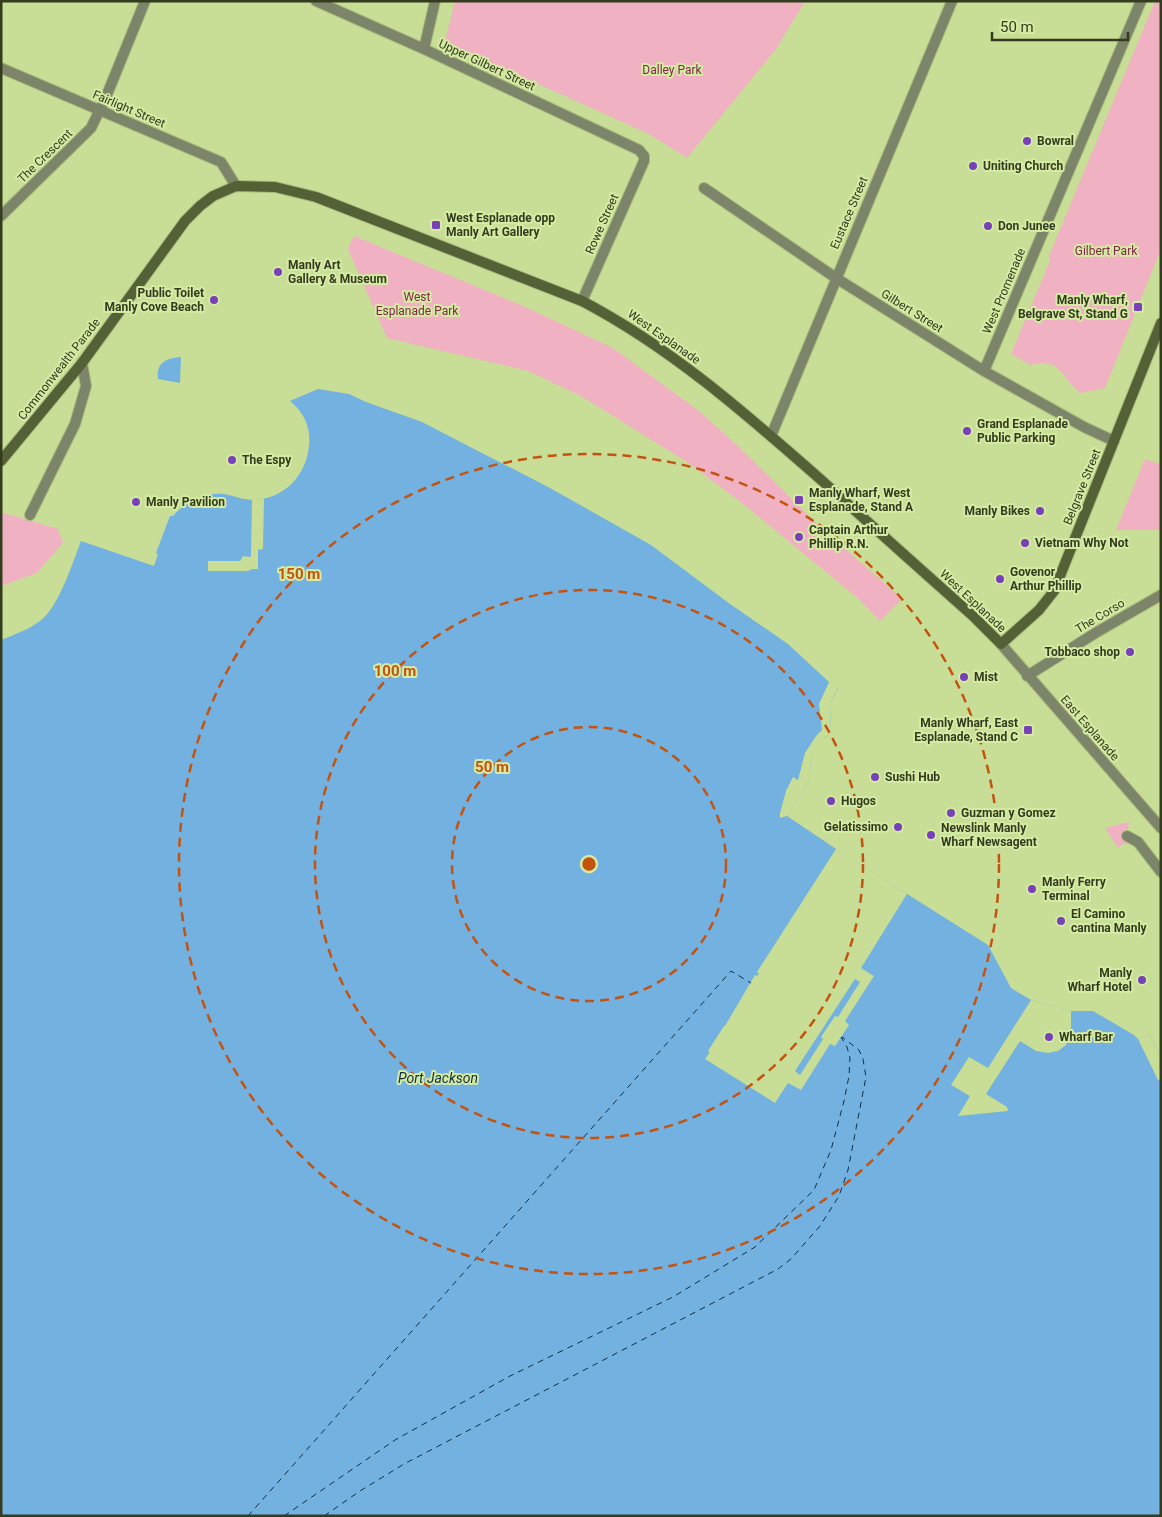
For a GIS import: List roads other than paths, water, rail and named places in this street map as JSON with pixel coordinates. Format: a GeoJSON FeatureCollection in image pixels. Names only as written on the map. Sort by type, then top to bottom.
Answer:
{"type":"FeatureCollection","features":[{"type":"Feature","properties":{"kind":"main road","name":"West Esplanade"},"geometry":{"type":"LineString","coordinates":[[236,186],[275,187],[316,197],[582,301],[613,317],[646,338],[700,378],[771,436],[976,619],[1001,644]]}},
{"type":"Feature","properties":{"kind":"main road","name":"Commonwealth Parade"},"geometry":{"type":"LineString","coordinates":[[1,461],[82,363],[185,221],[214,196],[236,186]]}},
{"type":"Feature","properties":{"kind":"main road","name":"Belgrave Street"},"geometry":{"type":"LineString","coordinates":[[1001,644],[1039,610],[1054,591],[1161,323]]}},
{"type":"Feature","properties":{"kind":"street","name":"The Crescent"},"geometry":{"type":"LineString","coordinates":[[1,216],[91,128],[101,110],[145,1]]}},
{"type":"Feature","properties":{"kind":"street","name":"Upper Gilbert Street"},"geometry":{"type":"LineString","coordinates":[[316,1],[640,150],[644,156]]}},
{"type":"Feature","properties":{"kind":"street"},"geometry":{"type":"LineString","coordinates":[[424,50],[435,1]]}},
{"type":"Feature","properties":{"kind":"street","name":"Eustace Street"},"geometry":{"type":"LineString","coordinates":[[771,436],[952,1]]}},
{"type":"Feature","properties":{"kind":"street","name":"West Promenade"},"geometry":{"type":"LineString","coordinates":[[984,370],[1141,1]]}},
{"type":"Feature","properties":{"kind":"street","name":"Fairlight Street"},"geometry":{"type":"LineString","coordinates":[[1,68],[221,162],[236,186]]}},
{"type":"Feature","properties":{"kind":"street","name":"Rowe Street"},"geometry":{"type":"LineString","coordinates":[[582,301],[644,161],[644,156]]}},
{"type":"Feature","properties":{"kind":"street","name":"Gilbert Street"},"geometry":{"type":"LineString","coordinates":[[704,188],[836,278],[984,370],[1114,442]]}},
{"type":"Feature","properties":{"kind":"street"},"geometry":{"type":"LineString","coordinates":[[30,515],[75,424],[86,386],[82,363]]}},
{"type":"Feature","properties":{"kind":"street","name":"The Corso"},"geometry":{"type":"LineString","coordinates":[[1027,676],[1161,594]]}},
{"type":"Feature","properties":{"kind":"street","name":"East Esplanade"},"geometry":{"type":"LineString","coordinates":[[1001,644],[1161,828]]}},
{"type":"Feature","properties":{"kind":"street"},"geometry":{"type":"LineString","coordinates":[[1128,836],[1138,842],[1161,872]]}},
{"type":"Feature","properties":{"kind":"water"},"geometry":{"type":"Polygon","coordinates":[[[181,357],[180,383],[158,379],[160,365],[163,362],[181,357]]]}},
{"type":"Feature","properties":{"kind":"water","name":"Port Jackson"},"geometry":{"type":"Polygon","coordinates":[[[318,389],[349,394],[422,422],[550,488],[651,545],[730,604],[788,644],[830,683],[838,688],[830,704],[831,733],[823,739],[815,751],[811,760],[809,781],[787,816],[988,945],[1011,988],[1031,1000],[1071,1011],[1093,1011],[1138,1039],[1149,1033],[1161,1057],[1161,1516],[1,1516],[1,640],[33,626],[44,618],[53,606],[62,588],[81,541],[154,566],[158,554],[156,553],[170,516],[173,516],[189,502],[202,496],[217,494],[243,499],[265,499],[284,490],[299,475],[304,466],[309,445],[309,432],[306,421],[290,401],[318,389]]]}},
{"type":"Feature","properties":{"kind":"place","name":"Bowral"},"geometry":{"type":"Point","coordinates":[1027,141]}},
{"type":"Feature","properties":{"kind":"place","name":"Uniting Church"},"geometry":{"type":"Point","coordinates":[973,166]}},
{"type":"Feature","properties":{"kind":"place","name":"West Esplanade opp Manly Art Gallery"},"geometry":{"type":"Point","coordinates":[436,225]}},
{"type":"Feature","properties":{"kind":"place","name":"Don Junee"},"geometry":{"type":"Point","coordinates":[988,226]}},
{"type":"Feature","properties":{"kind":"place","name":"Manly Art Gallery & Museum"},"geometry":{"type":"Point","coordinates":[278,272]}},
{"type":"Feature","properties":{"kind":"place","name":"Public Toilet Manly Cove Beach"},"geometry":{"type":"Point","coordinates":[214,300]}},
{"type":"Feature","properties":{"kind":"place","name":"Manly Wharf, Belgrave St, Stand G"},"geometry":{"type":"Point","coordinates":[1138,307]}},
{"type":"Feature","properties":{"kind":"place","name":"Grand Esplanade Public Parking"},"geometry":{"type":"Point","coordinates":[967,431]}},
{"type":"Feature","properties":{"kind":"place","name":"The Espy"},"geometry":{"type":"Point","coordinates":[232,460]}},
{"type":"Feature","properties":{"kind":"place","name":"Manly Wharf, West Esplanade, Stand A"},"geometry":{"type":"Point","coordinates":[799,500]}},
{"type":"Feature","properties":{"kind":"place","name":"Manly Pavilion"},"geometry":{"type":"Point","coordinates":[136,502]}},
{"type":"Feature","properties":{"kind":"place","name":"Manly Bikes"},"geometry":{"type":"Point","coordinates":[1040,511]}},
{"type":"Feature","properties":{"kind":"place","name":"Captain Arthur Phillip R.N."},"geometry":{"type":"Point","coordinates":[799,537]}},
{"type":"Feature","properties":{"kind":"place","name":"Vietnam Why Not"},"geometry":{"type":"Point","coordinates":[1025,543]}},
{"type":"Feature","properties":{"kind":"place","name":"Govenor Arthur Phillip"},"geometry":{"type":"Point","coordinates":[1000,579]}},
{"type":"Feature","properties":{"kind":"place","name":"Tobbaco shop"},"geometry":{"type":"Point","coordinates":[1130,652]}},
{"type":"Feature","properties":{"kind":"place","name":"Mist"},"geometry":{"type":"Point","coordinates":[964,677]}},
{"type":"Feature","properties":{"kind":"place","name":"Manly Wharf, East Esplanade, Stand C"},"geometry":{"type":"Point","coordinates":[1028,730]}},
{"type":"Feature","properties":{"kind":"place","name":"Sushi Hub"},"geometry":{"type":"Point","coordinates":[875,777]}},
{"type":"Feature","properties":{"kind":"place","name":"Hugos"},"geometry":{"type":"Point","coordinates":[831,801]}},
{"type":"Feature","properties":{"kind":"place","name":"Guzman y Gomez"},"geometry":{"type":"Point","coordinates":[951,813]}},
{"type":"Feature","properties":{"kind":"place","name":"Gelatissimo"},"geometry":{"type":"Point","coordinates":[898,827]}},
{"type":"Feature","properties":{"kind":"place","name":"Newslink Manly Wharf Newsagent"},"geometry":{"type":"Point","coordinates":[931,835]}},
{"type":"Feature","properties":{"kind":"place","name":"Manly Ferry Terminal"},"geometry":{"type":"Point","coordinates":[1032,889]}},
{"type":"Feature","properties":{"kind":"place","name":"El Camino cantina Manly"},"geometry":{"type":"Point","coordinates":[1061,921]}},
{"type":"Feature","properties":{"kind":"place","name":"Manly Wharf Hotel"},"geometry":{"type":"Point","coordinates":[1142,980]}},
{"type":"Feature","properties":{"kind":"place","name":"Wharf Bar"},"geometry":{"type":"Point","coordinates":[1049,1037]}},
{"type":"Feature","properties":{"kind":"park label","name":"Dalley Park"},"geometry":{"type":"Point","coordinates":[672,70]}},
{"type":"Feature","properties":{"kind":"park label","name":"Gilbert Park"},"geometry":{"type":"Point","coordinates":[1106,251]}},
{"type":"Feature","properties":{"kind":"park label","name":"West Esplanade Park"},"geometry":{"type":"Point","coordinates":[417,304]}}]}
